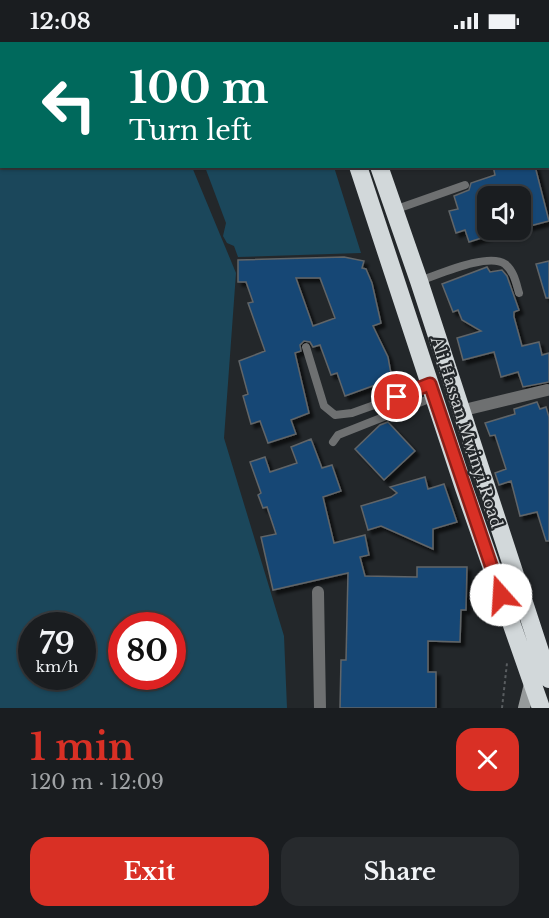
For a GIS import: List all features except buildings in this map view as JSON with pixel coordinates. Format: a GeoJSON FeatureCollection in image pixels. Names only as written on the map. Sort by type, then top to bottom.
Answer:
{"type":"FeatureCollection","features":[{"type":"Feature","properties":{"kind":"highway","name":"Ali Hassan Mwinyi Road"},"geometry":{"type":"LineString","coordinates":[[359,168],[432,391],[543,671]]}},
{"type":"Feature","properties":{"kind":"highway","name":"Ali Hassan Mwinyi Road"},"geometry":{"type":"LineString","coordinates":[[379,168],[419,281],[543,671],[541,708]]}},
{"type":"Feature","properties":{"kind":"main road"},"geometry":{"type":"LineString","coordinates":[[524,708],[543,671]]}},
{"type":"Feature","properties":{"kind":"street"},"geometry":{"type":"LineString","coordinates":[[460,411],[548,390]]}},
{"type":"Feature","properties":{"kind":"street"},"geometry":{"type":"LineString","coordinates":[[318,592],[320,708]]}},
{"type":"Feature","properties":{"kind":"lane"},"geometry":{"type":"LineString","coordinates":[[394,210],[465,185]]}},
{"type":"Feature","properties":{"kind":"lane"},"geometry":{"type":"LineString","coordinates":[[419,281],[466,265],[495,260],[504,263],[512,272],[519,293]]}},
{"type":"Feature","properties":{"kind":"lane"},"geometry":{"type":"LineString","coordinates":[[306,347],[324,406],[335,415],[346,415],[432,391]]}},
{"type":"Feature","properties":{"kind":"lane"},"geometry":{"type":"LineString","coordinates":[[333,442],[338,435],[432,391]]}},
{"type":"Feature","properties":{"kind":"shaded area"},"geometry":{"type":"Polygon","coordinates":[[[0,168],[192,168],[236,273],[224,438],[284,636],[287,708],[0,708],[0,168]]]}},
{"type":"Feature","properties":{"kind":"shaded area"},"geometry":{"type":"Polygon","coordinates":[[[205,168],[334,168],[361,253],[238,257],[234,246],[227,243],[223,236],[226,223],[205,168]]]}},
{"type":"Feature","properties":{"kind":"route"},"geometry":{"type":"LineString","coordinates":[[397,397],[430,384],[501,595]]}}]}
